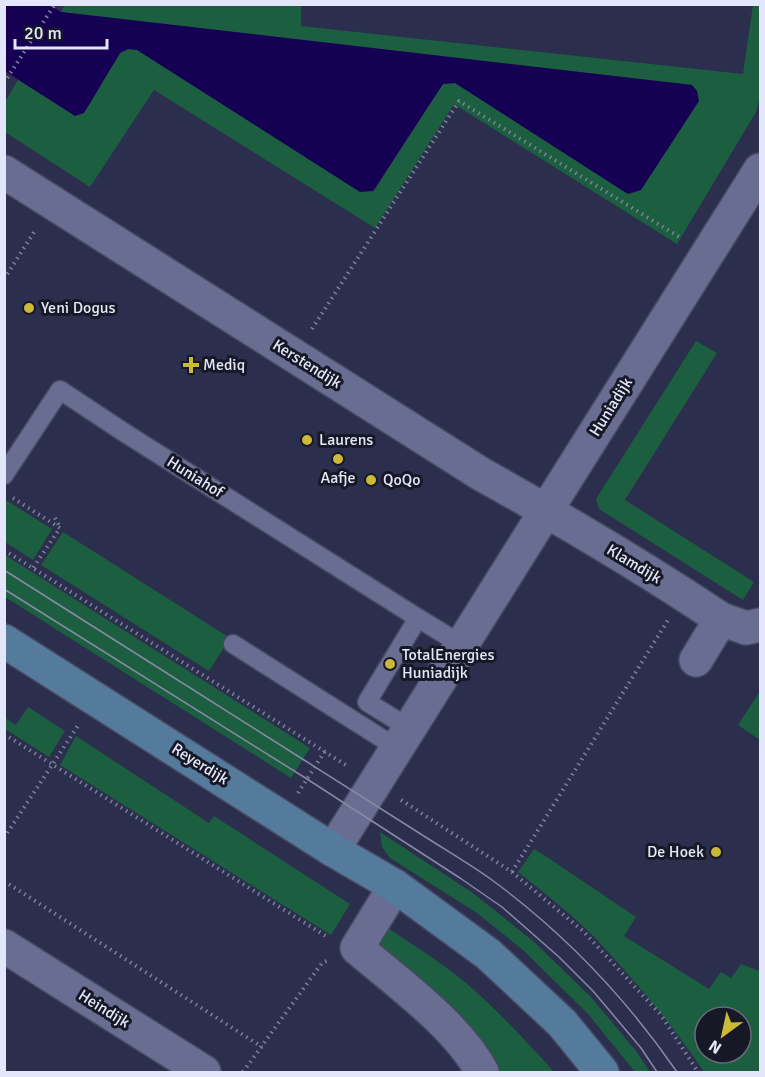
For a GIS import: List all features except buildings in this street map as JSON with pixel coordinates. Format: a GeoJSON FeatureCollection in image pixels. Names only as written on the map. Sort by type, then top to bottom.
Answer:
{"type":"FeatureCollection","features":[{"type":"Feature","properties":{"kind":"street","name":"Huniadijk"},"geometry":{"type":"LineString","coordinates":[[333,850],[760,170]]}},
{"type":"Feature","properties":{"kind":"street","name":"Kerstendijk"},"geometry":{"type":"LineString","coordinates":[[4,172],[481,474],[546,510]]}},
{"type":"Feature","properties":{"kind":"street","name":"Klamdijk"},"geometry":{"type":"LineString","coordinates":[[546,510],[721,619],[747,628],[760,626]]}},
{"type":"Feature","properties":{"kind":"street"},"geometry":{"type":"LineString","coordinates":[[696,660],[721,619]]}},
{"type":"Feature","properties":{"kind":"street","name":"Reyerdijk"},"geometry":{"type":"LineString","coordinates":[[4,641],[333,850],[395,886],[488,954],[562,1023],[602,1072]]}},
{"type":"Feature","properties":{"kind":"street"},"geometry":{"type":"LineString","coordinates":[[395,886],[353,950],[437,1016],[474,1058],[482,1072]]}},
{"type":"Feature","properties":{"kind":"street","name":"Heindijk"},"geometry":{"type":"LineString","coordinates":[[4,946],[204,1072]]}},
{"type":"Feature","properties":{"kind":"lane","name":"Huniahof"},"geometry":{"type":"LineString","coordinates":[[4,475],[60,390],[418,618]]}},
{"type":"Feature","properties":{"kind":"lane"},"geometry":{"type":"LineString","coordinates":[[403,738],[367,702],[418,618],[462,645]]}},
{"type":"Feature","properties":{"kind":"lane"},"geometry":{"type":"LineString","coordinates":[[232,645],[403,738]]}},
{"type":"Feature","properties":{"kind":"path"},"geometry":{"type":"LineString","coordinates":[[4,83],[55,5]]}},
{"type":"Feature","properties":{"kind":"path"},"geometry":{"type":"LineString","coordinates":[[294,356],[459,101],[707,255]]}},
{"type":"Feature","properties":{"kind":"path"},"geometry":{"type":"LineString","coordinates":[[4,279],[62,209]]}},
{"type":"Feature","properties":{"kind":"path"},"geometry":{"type":"LineString","coordinates":[[4,492],[60,528]]}},
{"type":"Feature","properties":{"kind":"path"},"geometry":{"type":"LineString","coordinates":[[55,518],[60,528]]}},
{"type":"Feature","properties":{"kind":"path"},"geometry":{"type":"LineString","coordinates":[[33,568],[60,528]]}},
{"type":"Feature","properties":{"kind":"path"},"geometry":{"type":"LineString","coordinates":[[512,872],[684,594]]}},
{"type":"Feature","properties":{"kind":"path"},"geometry":{"type":"LineString","coordinates":[[4,838],[96,699]]}},
{"type":"Feature","properties":{"kind":"path"},"geometry":{"type":"LineString","coordinates":[[4,734],[353,950]]}},
{"type":"Feature","properties":{"kind":"path"},"geometry":{"type":"LineString","coordinates":[[4,881],[262,1047]]}},
{"type":"Feature","properties":{"kind":"path"},"geometry":{"type":"LineString","coordinates":[[243,1072],[321,963],[353,950]]}},
{"type":"Feature","properties":{"kind":"green space"},"geometry":{"type":"Polygon","coordinates":[[[65,4],[301,5],[301,26],[743,74],[753,5],[760,5],[760,97],[756,112],[677,244],[454,104],[375,228],[154,90],[90,187],[5,132],[5,102],[18,80],[75,115],[84,113],[120,53],[128,48],[137,50],[374,191],[442,84],[455,83],[628,194],[692,85],[61,12],[65,4]]]}},
{"type":"Feature","properties":{"kind":"green space"},"geometry":{"type":"Polygon","coordinates":[[[696,341],[717,353],[625,500],[754,582],[743,600],[599,509],[596,499],[696,341]]]}},
{"type":"Feature","properties":{"kind":"green space"},"geometry":{"type":"Polygon","coordinates":[[[4,499],[52,529],[33,560],[5,542],[4,499]]]}},
{"type":"Feature","properties":{"kind":"green space"},"geometry":{"type":"Polygon","coordinates":[[[63,532],[230,638],[209,671],[41,565],[63,532]]]}},
{"type":"Feature","properties":{"kind":"green space"},"geometry":{"type":"Polygon","coordinates":[[[5,555],[310,748],[291,778],[5,597],[5,555]]]}},
{"type":"Feature","properties":{"kind":"green space"},"geometry":{"type":"Polygon","coordinates":[[[760,691],[760,740],[738,725],[760,691]]]}},
{"type":"Feature","properties":{"kind":"green space"},"geometry":{"type":"Polygon","coordinates":[[[28,707],[65,731],[49,757],[5,729],[5,718],[16,725],[28,707]]]}},
{"type":"Feature","properties":{"kind":"green space"},"geometry":{"type":"Polygon","coordinates":[[[76,736],[209,823],[214,816],[350,904],[331,935],[60,765],[76,736]]]}},
{"type":"Feature","properties":{"kind":"green space"},"geometry":{"type":"Polygon","coordinates":[[[380,832],[473,893],[533,941],[591,997],[636,1051],[650,1072],[635,1072],[588,1014],[523,950],[477,913],[390,858],[382,847],[380,832]]]}},
{"type":"Feature","properties":{"kind":"green space"},"geometry":{"type":"Polygon","coordinates":[[[534,849],[636,917],[624,936],[709,989],[721,972],[731,978],[741,964],[760,971],[760,1072],[704,1072],[699,1065],[753,1065],[753,1005],[693,1005],[693,1056],[640,988],[599,942],[563,908],[518,872],[534,849]]]}},
{"type":"Feature","properties":{"kind":"green space"},"geometry":{"type":"Polygon","coordinates":[[[389,929],[443,965],[473,989],[515,1029],[554,1072],[492,1072],[380,950],[381,937],[385,930],[389,929]]]}},
{"type":"Feature","properties":{"kind":"shaded area"},"geometry":{"type":"Polygon","coordinates":[[[4,5],[50,5],[61,12],[692,85],[697,91],[699,101],[641,190],[628,194],[455,83],[443,84],[373,191],[360,192],[137,50],[128,49],[120,53],[84,113],[75,116],[5,71],[4,5]]]}},
{"type":"Feature","properties":{"kind":"tram line"},"geometry":{"type":"LineString","coordinates":[[4,570],[460,859],[519,900],[569,945],[615,993],[637,1018],[677,1072]]}},
{"type":"Feature","properties":{"kind":"tram line"},"geometry":{"type":"LineString","coordinates":[[4,589],[307,779],[502,907],[559,957],[593,991],[641,1048],[657,1072]]}},
{"type":"Feature","properties":{"kind":"place","name":"Yeni Dogus"},"geometry":{"type":"Point","coordinates":[29,308]}},
{"type":"Feature","properties":{"kind":"place","name":"Mediq"},"geometry":{"type":"Point","coordinates":[191,365]}},
{"type":"Feature","properties":{"kind":"place","name":"Laurens"},"geometry":{"type":"Point","coordinates":[307,440]}},
{"type":"Feature","properties":{"kind":"place","name":"Aafje"},"geometry":{"type":"Point","coordinates":[338,459]}},
{"type":"Feature","properties":{"kind":"place","name":"QoQo"},"geometry":{"type":"Point","coordinates":[371,480]}},
{"type":"Feature","properties":{"kind":"place","name":"TotalEnergies Huniadijk"},"geometry":{"type":"Point","coordinates":[390,664]}},
{"type":"Feature","properties":{"kind":"place","name":"De Hoek"},"geometry":{"type":"Point","coordinates":[716,852]}}]}
